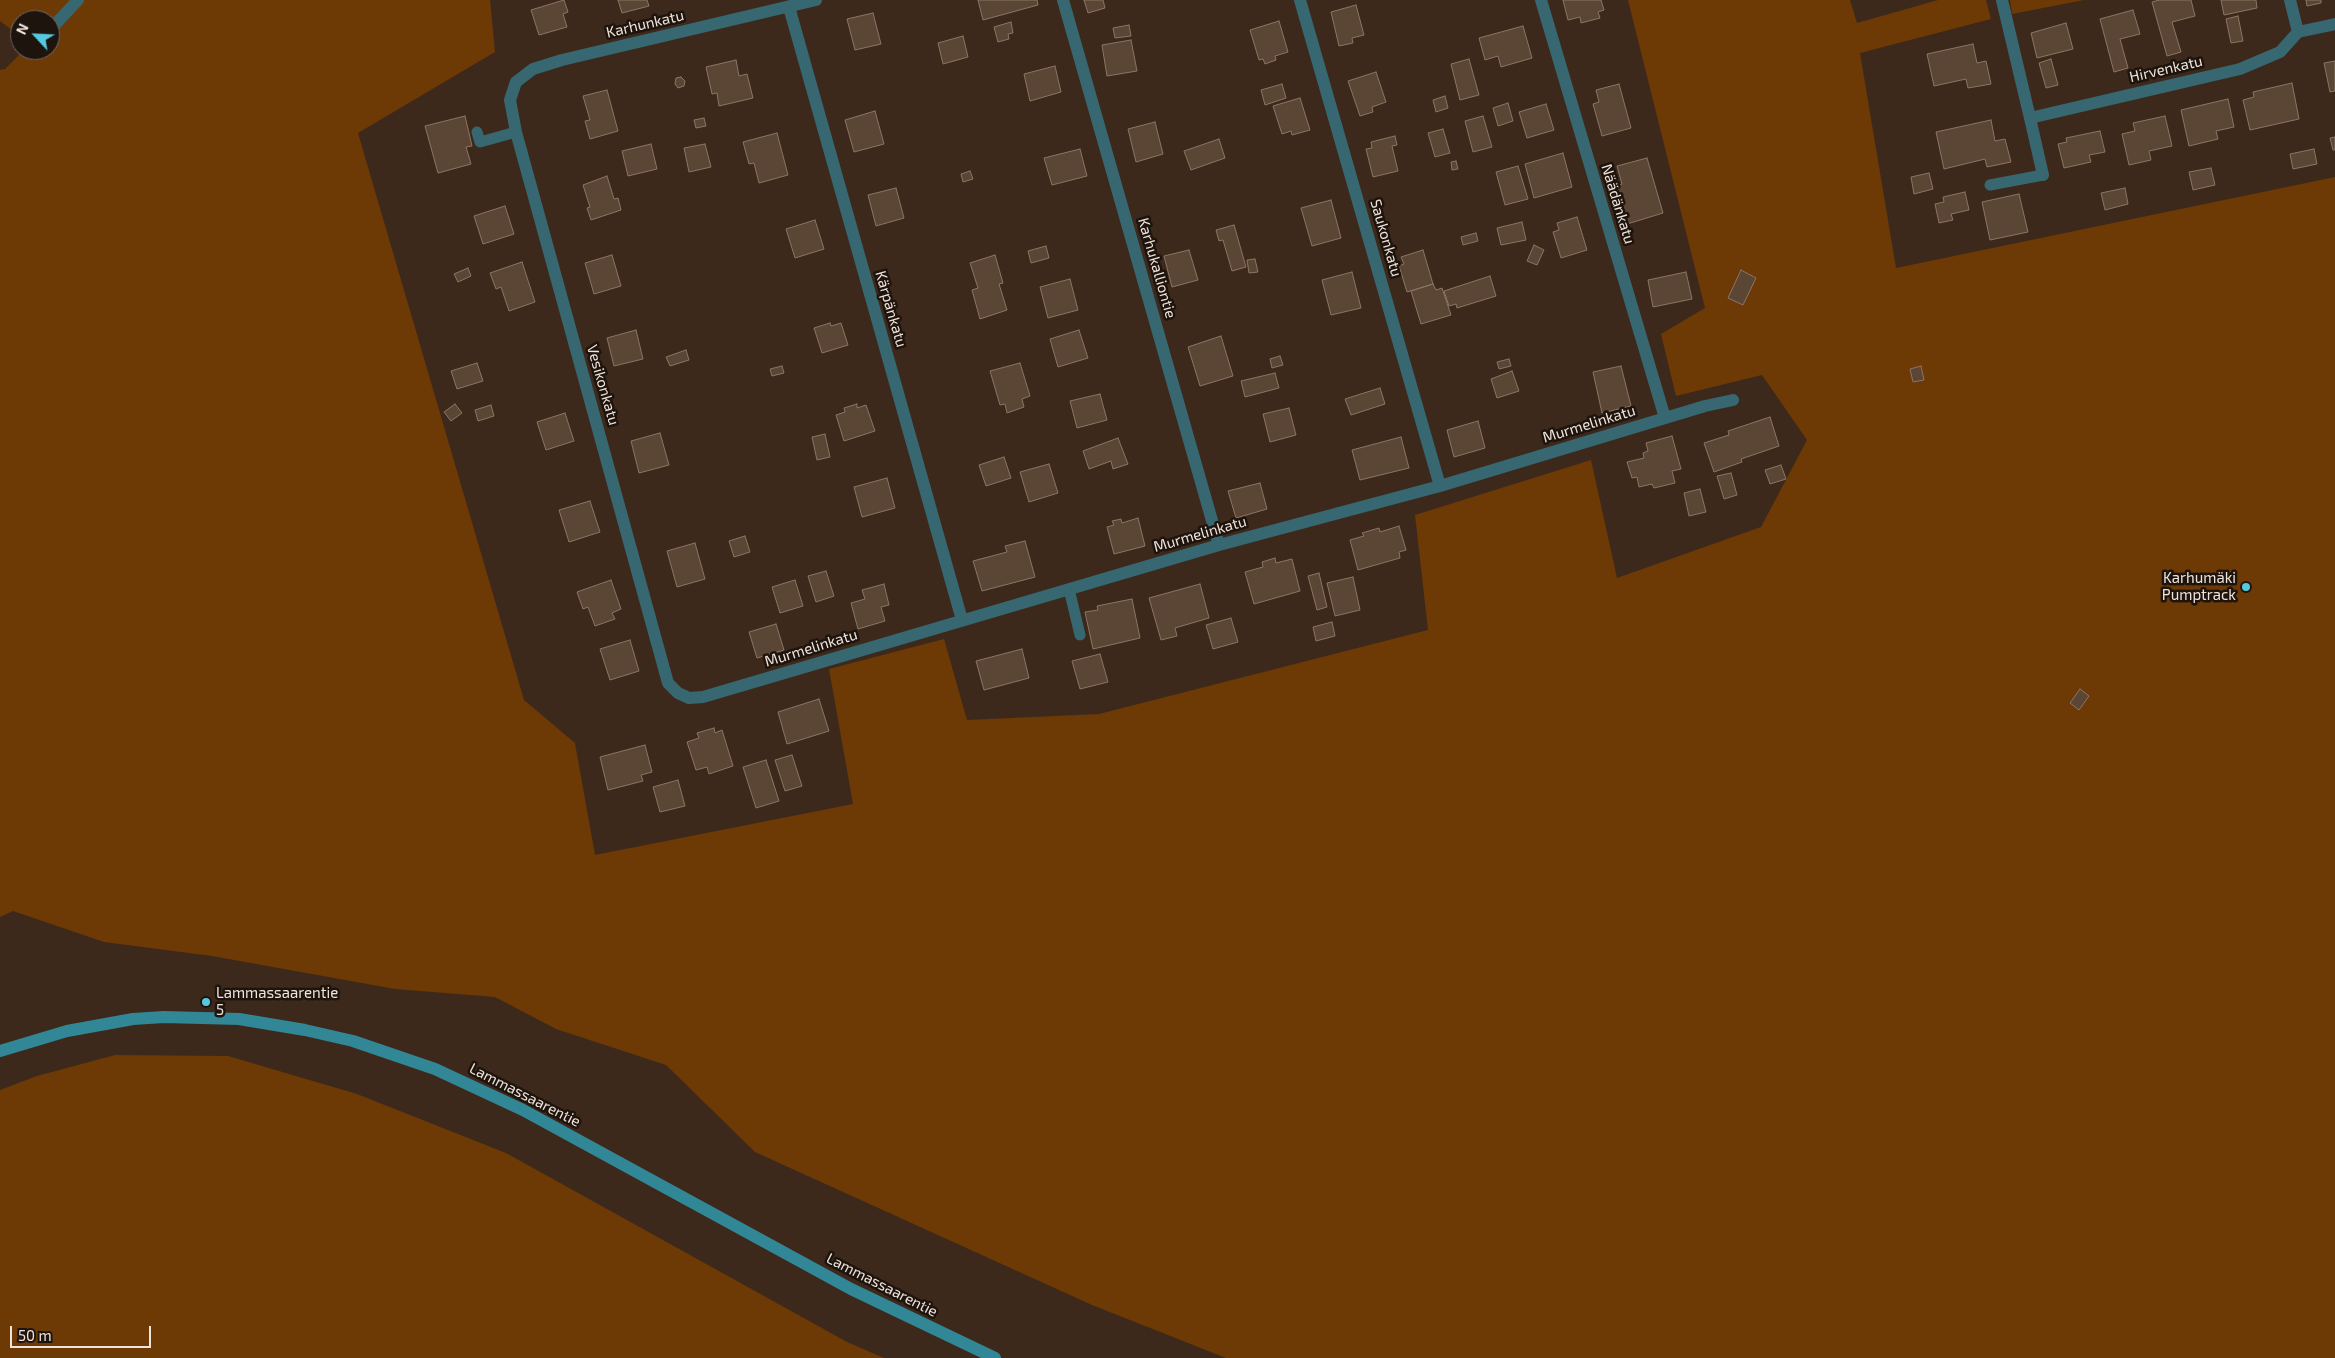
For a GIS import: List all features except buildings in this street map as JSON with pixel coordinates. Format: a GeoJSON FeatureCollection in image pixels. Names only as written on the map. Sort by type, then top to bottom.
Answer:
{"type":"FeatureCollection","features":[{"type":"Feature","properties":{"kind":"street"},"geometry":{"type":"LineString","coordinates":[[60,19],[78,0]]}},
{"type":"Feature","properties":{"kind":"street","name":"Karhunkatu"},"geometry":{"type":"LineString","coordinates":[[516,82],[533,69],[562,60],[816,0]]}},
{"type":"Feature","properties":{"kind":"street","name":"Karhukalliontie"},"geometry":{"type":"LineString","coordinates":[[1063,0],[1219,545]]}},
{"type":"Feature","properties":{"kind":"street","name":"Saukonkatu"},"geometry":{"type":"LineString","coordinates":[[1300,0],[1440,486]]}},
{"type":"Feature","properties":{"kind":"street","name":"Näädänkatu"},"geometry":{"type":"LineString","coordinates":[[1541,0],[1665,418]]}},
{"type":"Feature","properties":{"kind":"street"},"geometry":{"type":"LineString","coordinates":[[2002,0],[2043,175]]}},
{"type":"Feature","properties":{"kind":"street"},"geometry":{"type":"LineString","coordinates":[[2290,0],[2298,32],[2335,24]]}},
{"type":"Feature","properties":{"kind":"street","name":"Kärpänkatu"},"geometry":{"type":"LineString","coordinates":[[790,7],[962,620]]}},
{"type":"Feature","properties":{"kind":"street","name":"Hirvenkatu"},"geometry":{"type":"LineString","coordinates":[[2030,118],[2240,69],[2280,52],[2298,32]]}},
{"type":"Feature","properties":{"kind":"street","name":"Vesikonkatu"},"geometry":{"type":"LineString","coordinates":[[516,82],[510,100],[516,132],[668,683],[678,693]]}},
{"type":"Feature","properties":{"kind":"street","name":"Murmelinkatu"},"geometry":{"type":"LineString","coordinates":[[678,693],[689,698],[703,697],[1219,545],[1440,486],[1665,418],[1733,400]]}},
{"type":"Feature","properties":{"kind":"street","name":"Lammassaarentie"},"geometry":{"type":"LineString","coordinates":[[0,1052],[67,1031],[132,1019],[164,1017],[239,1019],[305,1030],[353,1041],[435,1069],[523,1110],[851,1289],[995,1358]]}},
{"type":"Feature","properties":{"kind":"lane"},"geometry":{"type":"LineString","coordinates":[[477,132],[480,142],[516,132]]}},
{"type":"Feature","properties":{"kind":"lane"},"geometry":{"type":"LineString","coordinates":[[1990,185],[2043,175]]}},
{"type":"Feature","properties":{"kind":"lane"},"geometry":{"type":"LineString","coordinates":[[1069,589],[1080,635]]}},
{"type":"Feature","properties":{"kind":"shaded area"},"geometry":{"type":"Polygon","coordinates":[[[0,0],[490,0],[495,52],[358,133],[524,700],[575,743],[595,855],[853,804],[829,669],[944,639],[967,720],[1099,714],[1428,630],[1415,515],[1591,460],[1617,578],[1761,527],[1807,440],[1762,375],[1676,396],[1661,334],[1705,308],[1628,0],[1850,0],[1857,23],[1938,0],[1986,0],[1991,19],[1860,53],[1896,268],[2335,177],[2335,1358],[1226,1358],[1092,1305],[755,1152],[666,1065],[556,1029],[495,997],[395,989],[212,956],[104,942],[13,911],[0,917],[0,70],[5,69],[14,60],[60,60],[60,10],[10,10],[10,28],[0,21],[0,0]]]}},
{"type":"Feature","properties":{"kind":"shaded area"},"geometry":{"type":"Polygon","coordinates":[[[2010,0],[2084,0],[2012,14],[2010,0]]]}},
{"type":"Feature","properties":{"kind":"shaded area"},"geometry":{"type":"Polygon","coordinates":[[[115,1055],[228,1056],[357,1094],[506,1153],[847,1342],[884,1358],[0,1358],[0,1090],[37,1076],[115,1055]]]}},
{"type":"Feature","properties":{"kind":"place","name":"Karhumäki Pumptrack"},"geometry":{"type":"Point","coordinates":[2246,587]}},
{"type":"Feature","properties":{"kind":"place","name":"Lammassaarentie 5"},"geometry":{"type":"Point","coordinates":[206,1002]}}]}
